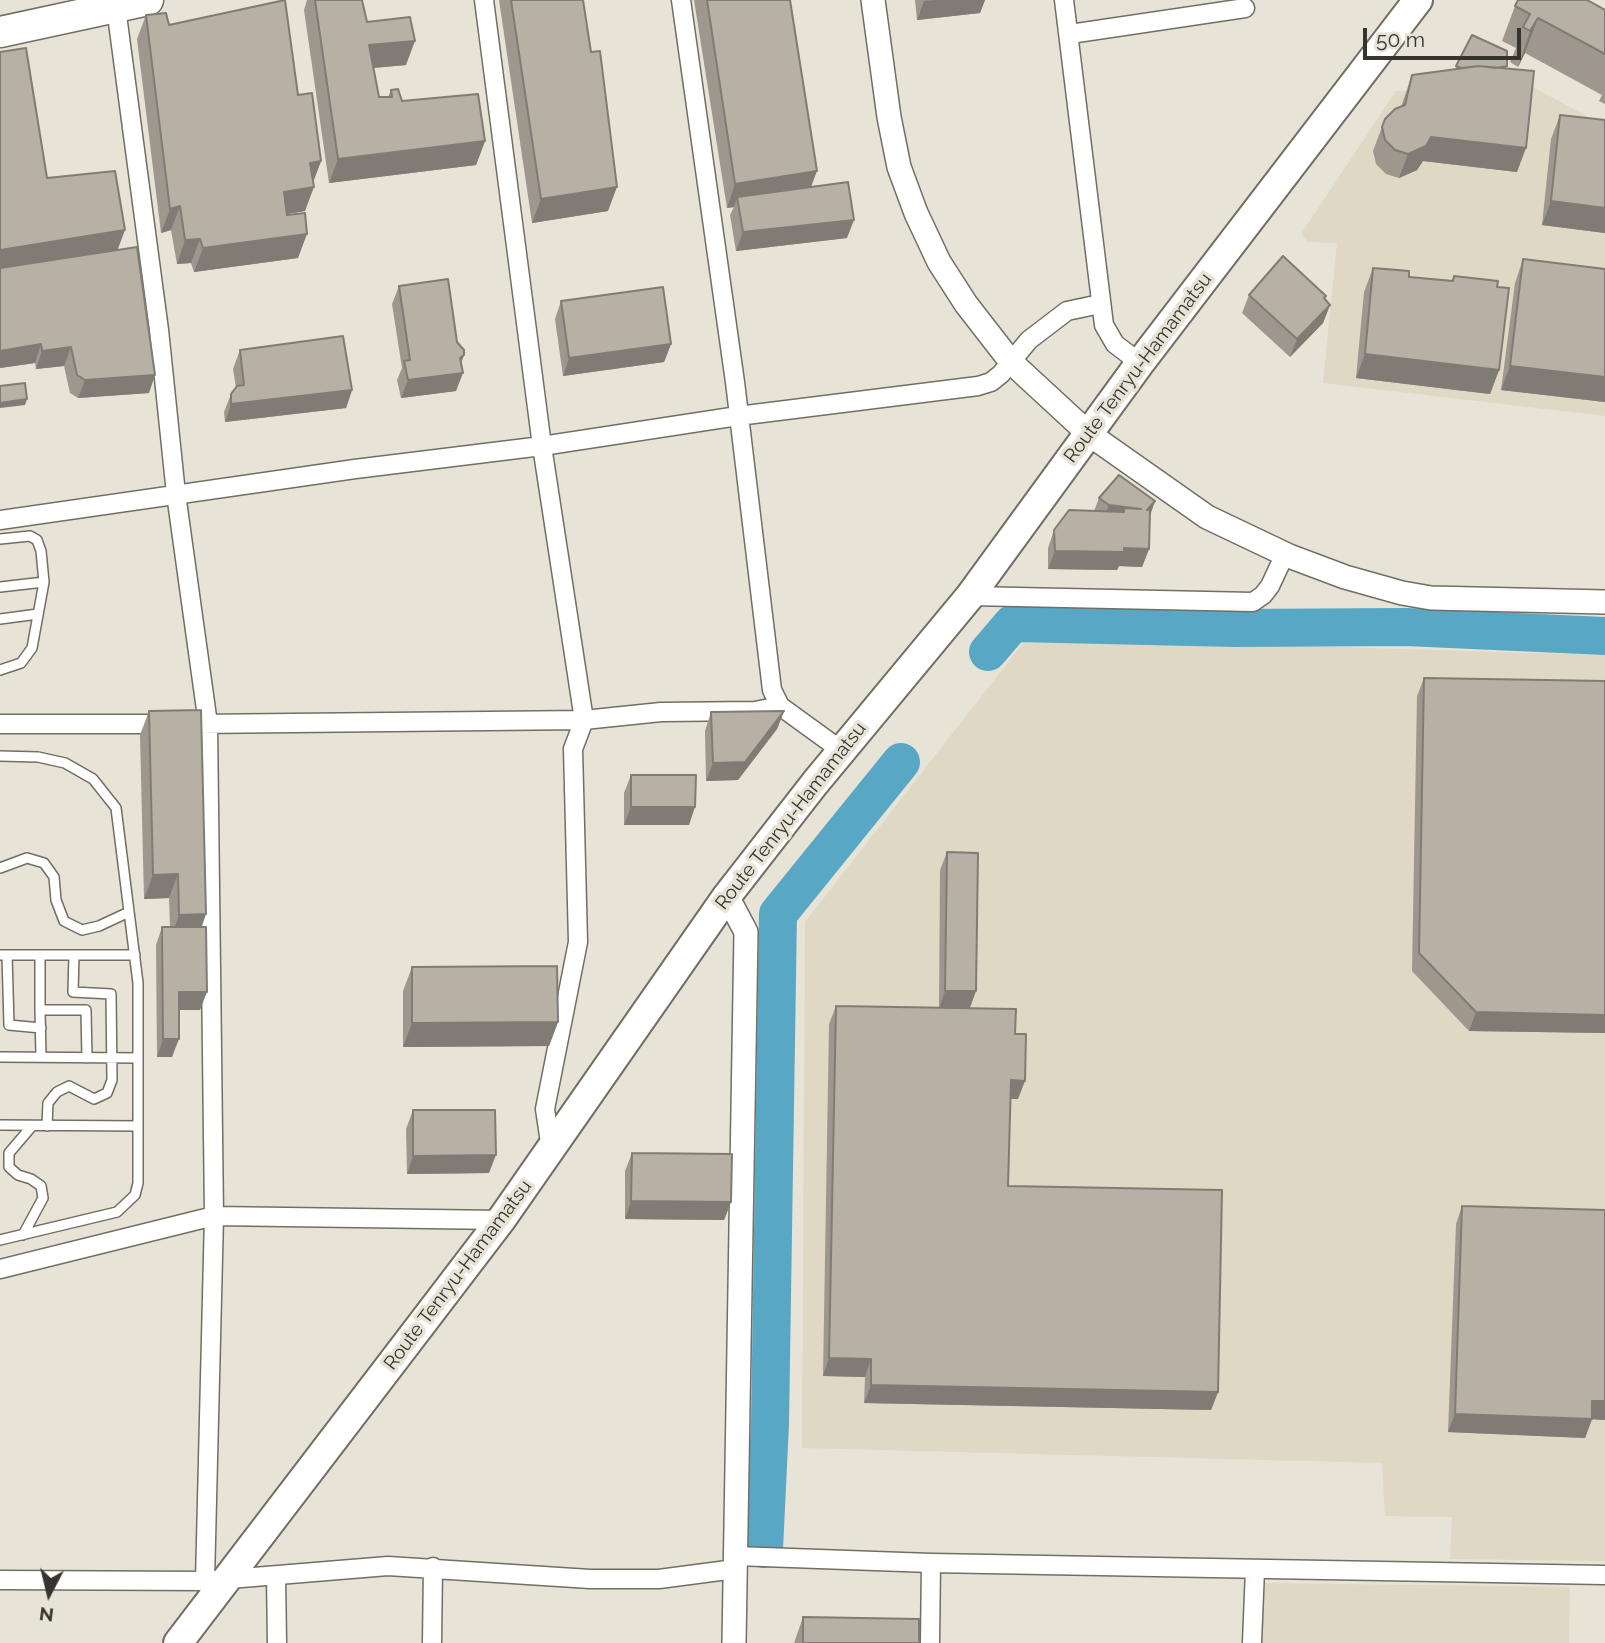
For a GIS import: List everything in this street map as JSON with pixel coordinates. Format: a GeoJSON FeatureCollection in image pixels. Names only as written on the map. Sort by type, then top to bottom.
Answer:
{"type":"FeatureCollection","features":[{"type":"Feature","properties":{"kind":"highway"},"geometry":{"type":"LineString","coordinates":[[0,32],[116,3],[148,0]]}},
{"type":"Feature","properties":{"kind":"main road","name":"Route Tenryu-Hamamatsu"},"geometry":{"type":"LineString","coordinates":[[178,1643],[216,1580],[501,1220],[727,896],[970,596],[1140,363],[1418,0]]}},
{"type":"Feature","properties":{"kind":"street"},"geometry":{"type":"LineString","coordinates":[[484,0],[542,446],[584,720],[573,749],[578,942],[545,1109],[551,1149]]}},
{"type":"Feature","properties":{"kind":"street"},"geometry":{"type":"LineString","coordinates":[[681,0],[735,382],[772,690],[780,706],[842,751]]}},
{"type":"Feature","properties":{"kind":"street"},"geometry":{"type":"LineString","coordinates":[[873,0],[891,131],[906,189],[939,262],[980,323],[1011,362],[1089,434],[1207,517],[1285,554],[1364,583],[1431,598],[1605,602]]}},
{"type":"Feature","properties":{"kind":"street"},"geometry":{"type":"LineString","coordinates":[[1064,0],[1104,326],[1113,342],[1140,363]]}},
{"type":"Feature","properties":{"kind":"street"},"geometry":{"type":"LineString","coordinates":[[116,3],[159,330],[176,494],[208,724],[216,1580]]}},
{"type":"Feature","properties":{"kind":"street"},"geometry":{"type":"LineString","coordinates":[[1070,34],[1245,8]]}},
{"type":"Feature","properties":{"kind":"street"},"geometry":{"type":"LineString","coordinates":[[0,520],[355,469],[542,446],[738,416],[978,386],[991,382],[1029,340],[1067,311],[1100,304]]}},
{"type":"Feature","properties":{"kind":"street"},"geometry":{"type":"LineString","coordinates":[[970,596],[1253,602],[1270,586],[1285,554]]}},
{"type":"Feature","properties":{"kind":"street"},"geometry":{"type":"LineString","coordinates":[[0,724],[584,720],[661,712],[755,711],[780,706]]}},
{"type":"Feature","properties":{"kind":"street"},"geometry":{"type":"LineString","coordinates":[[727,896],[746,932],[734,1643]]}},
{"type":"Feature","properties":{"kind":"street"},"geometry":{"type":"LineString","coordinates":[[0,1269],[214,1216],[501,1220]]}},
{"type":"Feature","properties":{"kind":"street"},"geometry":{"type":"LineString","coordinates":[[0,1580],[216,1580],[388,1566],[659,1579],[735,1562],[783,1558],[1605,1575]]}},
{"type":"Feature","properties":{"kind":"street"},"geometry":{"type":"LineString","coordinates":[[930,1563],[930,1643]]}},
{"type":"Feature","properties":{"kind":"street"},"geometry":{"type":"LineString","coordinates":[[432,1643],[433,1567]]}},
{"type":"Feature","properties":{"kind":"street"},"geometry":{"type":"LineString","coordinates":[[1252,1643],[1255,1569]]}},
{"type":"Feature","properties":{"kind":"street"},"geometry":{"type":"LineString","coordinates":[[276,1576],[277,1643]]}},
{"type":"Feature","properties":{"kind":"lane"},"geometry":{"type":"LineString","coordinates":[[0,539],[30,536],[37,540],[41,551],[44,582],[32,648],[21,663],[0,670]]}},
{"type":"Feature","properties":{"kind":"lane"},"geometry":{"type":"LineString","coordinates":[[0,587],[44,582]]}},
{"type":"Feature","properties":{"kind":"lane"},"geometry":{"type":"LineString","coordinates":[[0,619],[38,614]]}},
{"type":"Feature","properties":{"kind":"lane"},"geometry":{"type":"LineString","coordinates":[[0,756],[38,757],[65,763],[93,779],[116,808],[138,983],[138,1183],[135,1195],[117,1212],[0,1240]]}},
{"type":"Feature","properties":{"kind":"lane"},"geometry":{"type":"LineString","coordinates":[[0,867],[27,858],[44,863],[54,877],[56,900],[64,921],[82,930],[99,926],[129,912]]}},
{"type":"Feature","properties":{"kind":"lane"},"geometry":{"type":"LineString","coordinates":[[41,1028],[9,1026],[3,955],[135,955]]}},
{"type":"Feature","properties":{"kind":"lane"},"geometry":{"type":"LineString","coordinates":[[40,955],[41,1057]]}},
{"type":"Feature","properties":{"kind":"lane"},"geometry":{"type":"LineString","coordinates":[[47,1126],[48,1103],[57,1092],[69,1086],[94,1099],[107,1093],[112,1080],[111,994],[73,992],[74,955]]}},
{"type":"Feature","properties":{"kind":"lane"},"geometry":{"type":"LineString","coordinates":[[40,1010],[86,1010],[87,1058]]}},
{"type":"Feature","properties":{"kind":"lane"},"geometry":{"type":"LineString","coordinates":[[0,1057],[138,1058]]}},
{"type":"Feature","properties":{"kind":"lane"},"geometry":{"type":"LineString","coordinates":[[0,1125],[138,1126]]}},
{"type":"Feature","properties":{"kind":"lane"},"geometry":{"type":"LineString","coordinates":[[23,1235],[43,1198],[41,1186],[18,1175],[9,1167],[9,1153],[32,1126]]}},
{"type":"Feature","properties":{"kind":"shaded area"},"geometry":{"type":"Polygon","coordinates":[[[1507,73],[1605,126],[1605,416],[1323,383],[1337,243],[1308,242],[1301,234],[1396,91],[1502,86],[1507,73]]]}},
{"type":"Feature","properties":{"kind":"shaded area"},"geometry":{"type":"Polygon","coordinates":[[[1027,638],[1605,655],[1605,1561],[1450,1559],[1452,1517],[1385,1516],[1382,1463],[802,1448],[805,922],[1027,638]]]}},
{"type":"Feature","properties":{"kind":"shaded area"},"geometry":{"type":"Polygon","coordinates":[[[1263,1583],[1570,1587],[1569,1643],[1259,1643],[1263,1583]]]}},
{"type":"Feature","properties":{"kind":"building"},"geometry":{"type":"Polygon","coordinates":[[[285,0],[298,95],[312,93],[321,161],[310,163],[314,187],[284,192],[287,215],[305,213],[307,234],[203,248],[200,239],[185,240],[180,206],[170,209],[146,15],[166,13],[169,25],[285,0]]]}},
{"type":"Feature","properties":{"kind":"building"},"geometry":{"type":"Polygon","coordinates":[[[315,0],[362,0],[367,22],[410,17],[415,41],[369,45],[379,97],[392,97],[391,90],[398,89],[402,101],[478,94],[485,141],[338,159],[315,0]]]}},
{"type":"Feature","properties":{"kind":"building"},"geometry":{"type":"Polygon","coordinates":[[[511,0],[583,0],[591,52],[600,51],[617,187],[541,199],[511,0]]]}},
{"type":"Feature","properties":{"kind":"building"},"geometry":{"type":"Polygon","coordinates":[[[707,0],[790,0],[817,171],[735,184],[707,0]]]}},
{"type":"Feature","properties":{"kind":"building"},"geometry":{"type":"Polygon","coordinates":[[[1518,0],[1587,0],[1605,10],[1605,54],[1538,18],[1530,31],[1523,27],[1530,14],[1515,6],[1518,0]]]}},
{"type":"Feature","properties":{"kind":"building"},"geometry":{"type":"Polygon","coordinates":[[[1472,35],[1507,51],[1507,66],[1456,66],[1472,35]]]}},
{"type":"Feature","properties":{"kind":"building"},"geometry":{"type":"Polygon","coordinates":[[[26,48],[47,178],[115,171],[125,230],[0,250],[0,52],[26,48]]]}},
{"type":"Feature","properties":{"kind":"building"},"geometry":{"type":"Polygon","coordinates":[[[1479,66],[1534,71],[1526,148],[1431,137],[1426,146],[1408,154],[1395,150],[1385,140],[1382,127],[1385,119],[1395,109],[1405,105],[1412,75],[1479,66]]]}},
{"type":"Feature","properties":{"kind":"building"},"geometry":{"type":"Polygon","coordinates":[[[1560,115],[1605,120],[1605,208],[1551,201],[1560,115]]]}},
{"type":"Feature","properties":{"kind":"building"},"geometry":{"type":"Polygon","coordinates":[[[848,182],[854,220],[743,232],[737,197],[848,182]]]}},
{"type":"Feature","properties":{"kind":"building"},"geometry":{"type":"Polygon","coordinates":[[[137,247],[155,375],[85,380],[77,375],[71,347],[42,351],[41,344],[0,351],[0,268],[137,247]]]}},
{"type":"Feature","properties":{"kind":"building"},"geometry":{"type":"Polygon","coordinates":[[[1283,256],[1326,296],[1324,298],[1330,305],[1297,339],[1249,295],[1283,256]]]}},
{"type":"Feature","properties":{"kind":"building"},"geometry":{"type":"Polygon","coordinates":[[[1523,259],[1605,269],[1605,377],[1510,366],[1523,259]]]}},
{"type":"Feature","properties":{"kind":"building"},"geometry":{"type":"Polygon","coordinates":[[[1373,268],[1409,271],[1409,277],[1453,281],[1454,276],[1498,281],[1497,287],[1509,288],[1499,370],[1365,354],[1373,268]]]}},
{"type":"Feature","properties":{"kind":"building"},"geometry":{"type":"Polygon","coordinates":[[[448,279],[457,342],[464,350],[464,355],[460,358],[463,373],[408,380],[404,361],[410,360],[399,286],[448,279]]]}},
{"type":"Feature","properties":{"kind":"building"},"geometry":{"type":"Polygon","coordinates":[[[663,287],[671,344],[569,358],[561,301],[663,287]]]}},
{"type":"Feature","properties":{"kind":"building"},"geometry":{"type":"Polygon","coordinates":[[[343,336],[352,390],[231,404],[231,394],[237,386],[244,385],[240,350],[343,336]]]}},
{"type":"Feature","properties":{"kind":"building"},"geometry":{"type":"Polygon","coordinates":[[[25,383],[27,399],[0,403],[0,386],[25,383]]]}},
{"type":"Feature","properties":{"kind":"building"},"geometry":{"type":"Polygon","coordinates":[[[1119,475],[1155,501],[1147,510],[1150,510],[1149,549],[1124,548],[1124,552],[1055,551],[1054,530],[1069,510],[1124,512],[1124,508],[1141,509],[1109,505],[1099,498],[1119,475]]]}},
{"type":"Feature","properties":{"kind":"building"},"geometry":{"type":"Polygon","coordinates":[[[1424,678],[1605,681],[1605,1015],[1476,1012],[1419,953],[1424,678]]]}},
{"type":"Feature","properties":{"kind":"building"},"geometry":{"type":"Polygon","coordinates":[[[201,710],[206,914],[179,915],[178,874],[153,875],[149,711],[201,710]]]}},
{"type":"Feature","properties":{"kind":"building"},"geometry":{"type":"Polygon","coordinates":[[[784,711],[745,762],[713,763],[711,712],[784,711]]]}},
{"type":"Feature","properties":{"kind":"building"},"geometry":{"type":"Polygon","coordinates":[[[631,775],[696,775],[695,807],[631,807],[631,775]]]}},
{"type":"Feature","properties":{"kind":"building"},"geometry":{"type":"Polygon","coordinates":[[[947,852],[978,853],[976,991],[945,991],[947,852]]]}},
{"type":"Feature","properties":{"kind":"building"},"geometry":{"type":"Polygon","coordinates":[[[162,927],[206,927],[207,992],[179,992],[179,1039],[163,1039],[162,927]]]}},
{"type":"Feature","properties":{"kind":"building"},"geometry":{"type":"Polygon","coordinates":[[[557,966],[558,1022],[412,1023],[412,967],[557,966]]]}},
{"type":"Feature","properties":{"kind":"building"},"geometry":{"type":"Polygon","coordinates":[[[836,1006],[1016,1009],[1015,1034],[1026,1034],[1025,1081],[1011,1080],[1008,1186],[1222,1190],[1218,1392],[871,1385],[871,1359],[829,1358],[836,1006]]]}},
{"type":"Feature","properties":{"kind":"building"},"geometry":{"type":"Polygon","coordinates":[[[413,1110],[495,1110],[496,1155],[413,1156],[413,1110]]]}},
{"type":"Feature","properties":{"kind":"building"},"geometry":{"type":"Polygon","coordinates":[[[632,1153],[732,1154],[731,1202],[631,1201],[632,1153]]]}},
{"type":"Feature","properties":{"kind":"building"},"geometry":{"type":"Polygon","coordinates":[[[1462,1206],[1605,1210],[1605,1401],[1592,1401],[1592,1419],[1455,1414],[1462,1206]]]}},
{"type":"Feature","properties":{"kind":"building"},"geometry":{"type":"Polygon","coordinates":[[[803,1617],[919,1619],[919,1643],[803,1643],[803,1617]]]}},
{"type":"Feature","properties":{"kind":"waterway"},"geometry":{"type":"LineString","coordinates":[[988,652],[1012,624],[1017,623],[1234,628],[1406,627],[1605,636]]}},
{"type":"Feature","properties":{"kind":"waterway"},"geometry":{"type":"LineString","coordinates":[[764,1549],[770,1423],[778,914],[901,762]]}}]}
